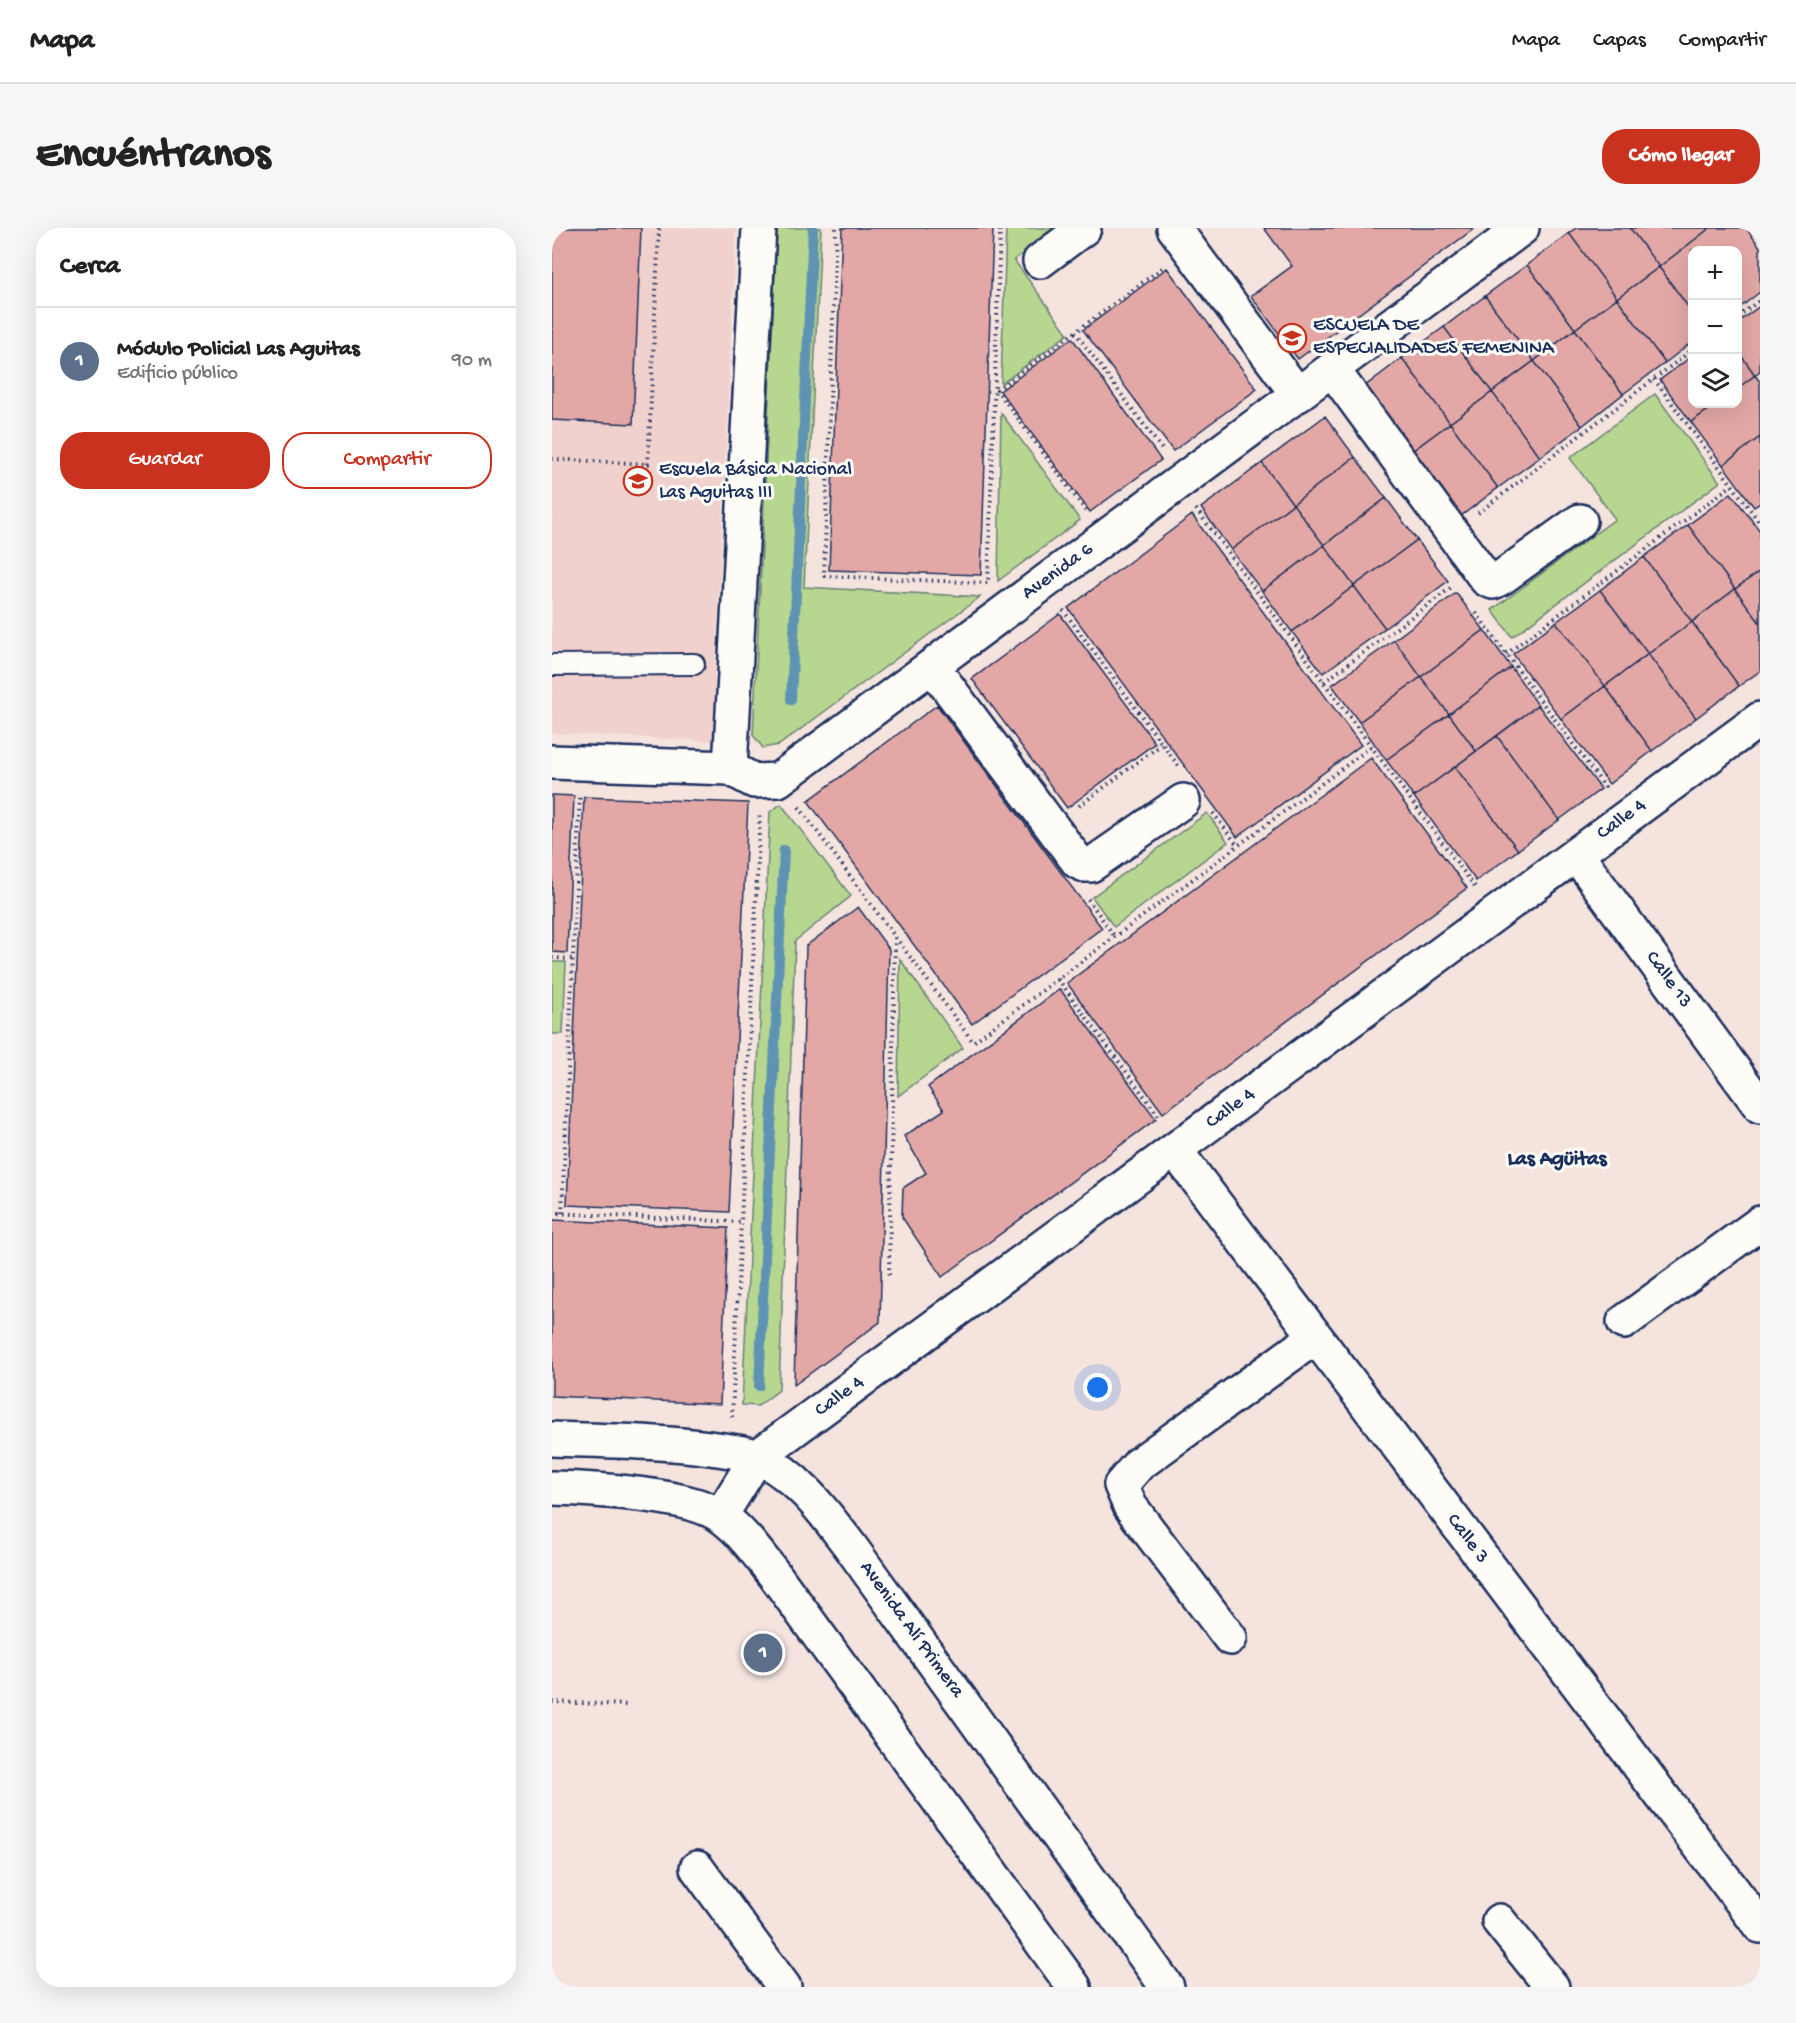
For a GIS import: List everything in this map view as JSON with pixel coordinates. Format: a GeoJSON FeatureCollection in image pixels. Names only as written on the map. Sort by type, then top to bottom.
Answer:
{"type":"FeatureCollection","features":[{"type":"Feature","properties":{"kind":"street"},"geometry":{"type":"LineString","coordinates":[[730,768],[759,228]]}},
{"type":"Feature","properties":{"kind":"street"},"geometry":{"type":"LineString","coordinates":[[1040,261],[1084,228]]}},
{"type":"Feature","properties":{"kind":"street","name":"Avenida 6"},"geometry":{"type":"LineString","coordinates":[[770,780],[932,666],[1522,228]]}},
{"type":"Feature","properties":{"kind":"street"},"geometry":{"type":"LineString","coordinates":[[1181,238],[1298,395]]}},
{"type":"Feature","properties":{"kind":"street"},"geometry":{"type":"LineString","coordinates":[[1332,369],[1486,579],[1493,582],[1501,578],[1580,521]]}},
{"type":"Feature","properties":{"kind":"street"},"geometry":{"type":"LineString","coordinates":[[932,666],[1078,862],[1091,865],[1192,794]]}},
{"type":"Feature","properties":{"kind":"street","name":"Calle 4"},"geometry":{"type":"LineString","coordinates":[[721,1515],[744,1454],[1178,1148],[1760,718]]}},
{"type":"Feature","properties":{"kind":"street"},"geometry":{"type":"LineString","coordinates":[[567,763],[730,768],[754,781],[770,780]]}},
{"type":"Feature","properties":{"kind":"street","name":"Calle 13"},"geometry":{"type":"LineString","coordinates":[[1576,854],[1760,1106]]}},
{"type":"Feature","properties":{"kind":"street","name":"Calle 3"},"geometry":{"type":"LineString","coordinates":[[1178,1148],[1315,1337],[1760,1926]]}},
{"type":"Feature","properties":{"kind":"street"},"geometry":{"type":"LineString","coordinates":[[1624,1322],[1760,1223]]}},
{"type":"Feature","properties":{"kind":"street"},"geometry":{"type":"LineString","coordinates":[[1230,1638],[1130,1506],[1121,1485],[1139,1464],[1315,1337]]}},
{"type":"Feature","properties":{"kind":"street","name":"Avenida Alí Primera"},"geometry":{"type":"LineString","coordinates":[[552,1439],[674,1443],[744,1454],[793,1480],[819,1506],[850,1546],[1167,1987]]}},
{"type":"Feature","properties":{"kind":"street"},"geometry":{"type":"LineString","coordinates":[[552,1488],[600,1489],[665,1499],[693,1504],[721,1515],[744,1538],[777,1578],[1074,1987]]}},
{"type":"Feature","properties":{"kind":"street"},"geometry":{"type":"LineString","coordinates":[[697,1868],[784,1987]]}},
{"type":"Feature","properties":{"kind":"street"},"geometry":{"type":"LineString","coordinates":[[1499,1921],[1551,1987]]}},
{"type":"Feature","properties":{"kind":"lane"},"geometry":{"type":"LineString","coordinates":[[552,665],[694,664]]}},
{"type":"Feature","properties":{"kind":"path"},"geometry":{"type":"LineString","coordinates":[[552,459],[648,464],[659,228]]}},
{"type":"Feature","properties":{"kind":"path"},"geometry":{"type":"LineString","coordinates":[[836,228],[824,576],[988,583],[1000,228]]}},
{"type":"Feature","properties":{"kind":"path"},"geometry":{"type":"LineString","coordinates":[[1106,537],[997,390],[1075,332],[1181,238]]}},
{"type":"Feature","properties":{"kind":"path"},"geometry":{"type":"LineString","coordinates":[[1742,313],[1760,300]]}},
{"type":"Feature","properties":{"kind":"path"},"geometry":{"type":"LineString","coordinates":[[1075,332],[1324,682],[1495,914]]}},
{"type":"Feature","properties":{"kind":"path"},"geometry":{"type":"LineString","coordinates":[[1451,533],[1688,353]]}},
{"type":"Feature","properties":{"kind":"path"},"geometry":{"type":"LineString","coordinates":[[1654,379],[1760,523]]}},
{"type":"Feature","properties":{"kind":"path"},"geometry":{"type":"LineString","coordinates":[[1506,654],[1732,486]]}},
{"type":"Feature","properties":{"kind":"path"},"geometry":{"type":"LineString","coordinates":[[1044,583],[1162,744],[1192,794],[1238,846]]}},
{"type":"Feature","properties":{"kind":"path"},"geometry":{"type":"LineString","coordinates":[[1324,682],[1455,585]]}},
{"type":"Feature","properties":{"kind":"path"},"geometry":{"type":"LineString","coordinates":[[1051,826],[1162,744]]}},
{"type":"Feature","properties":{"kind":"path"},"geometry":{"type":"LineString","coordinates":[[770,780],[895,937],[973,1042],[1371,747]]}},
{"type":"Feature","properties":{"kind":"path"},"geometry":{"type":"LineString","coordinates":[[562,1213],[573,959],[567,763]]}},
{"type":"Feature","properties":{"kind":"path"},"geometry":{"type":"LineString","coordinates":[[744,1454],[741,1222],[770,780]]}},
{"type":"Feature","properties":{"kind":"path"},"geometry":{"type":"LineString","coordinates":[[889,1275],[895,937]]}},
{"type":"Feature","properties":{"kind":"path"},"geometry":{"type":"LineString","coordinates":[[552,958],[573,959]]}},
{"type":"Feature","properties":{"kind":"path"},"geometry":{"type":"LineString","coordinates":[[1058,979],[1178,1148]]}},
{"type":"Feature","properties":{"kind":"path"},"geometry":{"type":"LineString","coordinates":[[552,1213],[741,1222]]}},
{"type":"Feature","properties":{"kind":"path"},"geometry":{"type":"LineString","coordinates":[[552,1702],[628,1705]]}},
{"type":"Feature","properties":{"kind":"shaded area","name":"Escuela Básica Nacional Las Aguitas III"},"geometry":{"type":"Polygon","coordinates":[[[552,228],[736,228],[712,741],[552,733],[552,228]]]}},
{"type":"Feature","properties":{"kind":"green space"},"geometry":{"type":"Polygon","coordinates":[[[777,228],[821,228],[804,587],[980,597],[779,745],[763,748],[753,735],[777,228]]]}},
{"type":"Feature","properties":{"kind":"green space"},"geometry":{"type":"Polygon","coordinates":[[[1006,228],[1056,228],[1014,260],[1068,334],[1001,384],[1006,228]]]}},
{"type":"Feature","properties":{"kind":"green space"},"geometry":{"type":"Polygon","coordinates":[[[1655,394],[1720,482],[1512,637],[1492,610],[1615,519],[1570,458],[1655,394]]]}},
{"type":"Feature","properties":{"kind":"green space"},"geometry":{"type":"Polygon","coordinates":[[[1001,413],[1080,520],[998,581],[1001,413]]]}},
{"type":"Feature","properties":{"kind":"green space"},"geometry":{"type":"Polygon","coordinates":[[[781,804],[851,896],[795,941],[779,1390],[758,1406],[742,1405],[770,812],[781,804]]]}},
{"type":"Feature","properties":{"kind":"green space"},"geometry":{"type":"Polygon","coordinates":[[[1207,813],[1228,842],[1114,927],[1092,897],[1207,813]]]}},
{"type":"Feature","properties":{"kind":"green space"},"geometry":{"type":"Polygon","coordinates":[[[900,959],[963,1048],[898,1096],[900,959]]]}},
{"type":"Feature","properties":{"kind":"green space"},"geometry":{"type":"Polygon","coordinates":[[[552,962],[566,962],[563,1034],[552,1034],[552,962]]]}},
{"type":"Feature","properties":{"kind":"building"},"geometry":{"type":"Polygon","coordinates":[[[552,228],[641,228],[633,424],[552,420],[552,228]]]}},
{"type":"Feature","properties":{"kind":"building"},"geometry":{"type":"Polygon","coordinates":[[[842,228],[993,228],[981,575],[829,570],[842,228]]]}},
{"type":"Feature","properties":{"kind":"building"},"geometry":{"type":"Polygon","coordinates":[[[1264,228],[1475,228],[1298,359],[1251,296],[1292,266],[1264,228]]]}},
{"type":"Feature","properties":{"kind":"building"},"geometry":{"type":"Polygon","coordinates":[[[1576,228],[1630,228],[1659,267],[1617,298],[1569,233],[1576,228]]]}},
{"type":"Feature","properties":{"kind":"building"},"geometry":{"type":"Polygon","coordinates":[[[1630,228],[1710,228],[1659,267],[1630,228]]]}},
{"type":"Feature","properties":{"kind":"building"},"geometry":{"type":"Polygon","coordinates":[[[1710,228],[1746,228],[1760,247],[1760,292],[1742,306],[1742,246],[1688,246],[1688,307],[1659,267],[1710,228]]]}},
{"type":"Feature","properties":{"kind":"building"},"geometry":{"type":"Polygon","coordinates":[[[1569,233],[1617,298],[1575,329],[1527,265],[1569,233]]]}},
{"type":"Feature","properties":{"kind":"building"},"geometry":{"type":"Polygon","coordinates":[[[1527,265],[1575,329],[1534,361],[1485,296],[1527,265]]]}},
{"type":"Feature","properties":{"kind":"building"},"geometry":{"type":"Polygon","coordinates":[[[1659,267],[1688,307],[1688,345],[1665,363],[1617,298],[1659,267]]]}},
{"type":"Feature","properties":{"kind":"building"},"geometry":{"type":"Polygon","coordinates":[[[1167,268],[1257,389],[1173,451],[1083,330],[1167,268]]]}},
{"type":"Feature","properties":{"kind":"building"},"geometry":{"type":"Polygon","coordinates":[[[1485,296],[1534,361],[1492,392],[1444,327],[1485,296]]]}},
{"type":"Feature","properties":{"kind":"building"},"geometry":{"type":"Polygon","coordinates":[[[1617,298],[1665,363],[1623,394],[1575,329],[1617,298]]]}},
{"type":"Feature","properties":{"kind":"building"},"geometry":{"type":"Polygon","coordinates":[[[1760,306],[1760,371],[1755,375],[1742,357],[1742,319],[1760,306]]]}},
{"type":"Feature","properties":{"kind":"building"},"geometry":{"type":"Polygon","coordinates":[[[1444,327],[1492,392],[1450,423],[1402,358],[1444,327]]]}},
{"type":"Feature","properties":{"kind":"building"},"geometry":{"type":"Polygon","coordinates":[[[1575,329],[1623,394],[1582,426],[1534,361],[1575,329]]]}},
{"type":"Feature","properties":{"kind":"building"},"geometry":{"type":"Polygon","coordinates":[[[1072,338],[1161,460],[1090,512],[1000,391],[1072,338]]]}},
{"type":"Feature","properties":{"kind":"building"},"geometry":{"type":"Polygon","coordinates":[[[1742,357],[1755,375],[1742,385],[1742,357]]]}},
{"type":"Feature","properties":{"kind":"building"},"geometry":{"type":"Polygon","coordinates":[[[1402,358],[1450,423],[1408,454],[1360,390],[1402,358]]]}},
{"type":"Feature","properties":{"kind":"building"},"geometry":{"type":"Polygon","coordinates":[[[1688,359],[1688,408],[1711,408],[1691,422],[1660,380],[1688,359]]]}},
{"type":"Feature","properties":{"kind":"building"},"geometry":{"type":"Polygon","coordinates":[[[1534,361],[1582,426],[1540,457],[1492,392],[1534,361]]]}},
{"type":"Feature","properties":{"kind":"building"},"geometry":{"type":"Polygon","coordinates":[[[1755,375],[1760,382],[1760,437],[1723,465],[1691,422],[1711,408],[1742,408],[1742,385],[1755,375]]]}},
{"type":"Feature","properties":{"kind":"building"},"geometry":{"type":"Polygon","coordinates":[[[1492,392],[1540,457],[1498,488],[1450,423],[1492,392]]]}},
{"type":"Feature","properties":{"kind":"building"},"geometry":{"type":"Polygon","coordinates":[[[1325,416],[1355,457],[1293,504],[1262,463],[1325,416]]]}},
{"type":"Feature","properties":{"kind":"building"},"geometry":{"type":"Polygon","coordinates":[[[1450,423],[1498,488],[1457,519],[1408,454],[1450,423]]]}},
{"type":"Feature","properties":{"kind":"building"},"geometry":{"type":"Polygon","coordinates":[[[1760,437],[1760,503],[1754,507],[1723,465],[1760,437]]]}},
{"type":"Feature","properties":{"kind":"building"},"geometry":{"type":"Polygon","coordinates":[[[1355,457],[1386,498],[1324,545],[1293,504],[1355,457]]]}},
{"type":"Feature","properties":{"kind":"building"},"geometry":{"type":"Polygon","coordinates":[[[1262,463],[1293,504],[1231,550],[1201,508],[1262,463]]]}},
{"type":"Feature","properties":{"kind":"building"},"geometry":{"type":"Polygon","coordinates":[[[1731,493],[1760,531],[1760,571],[1735,589],[1688,525],[1731,493]]]}},
{"type":"Feature","properties":{"kind":"building"},"geometry":{"type":"Polygon","coordinates":[[[1386,498],[1417,540],[1354,586],[1324,545],[1386,498]]]}},
{"type":"Feature","properties":{"kind":"building"},"geometry":{"type":"Polygon","coordinates":[[[1293,504],[1324,545],[1262,591],[1231,550],[1293,504]]]}},
{"type":"Feature","properties":{"kind":"building"},"geometry":{"type":"Polygon","coordinates":[[[1192,515],[1361,745],[1237,837],[1068,608],[1192,515]]]}},
{"type":"Feature","properties":{"kind":"building"},"geometry":{"type":"Polygon","coordinates":[[[1688,525],[1735,589],[1692,622],[1644,557],[1688,525]]]}},
{"type":"Feature","properties":{"kind":"building"},"geometry":{"type":"Polygon","coordinates":[[[1417,540],[1448,581],[1385,628],[1354,586],[1417,540]]]}},
{"type":"Feature","properties":{"kind":"building"},"geometry":{"type":"Polygon","coordinates":[[[1324,545],[1354,586],[1292,632],[1262,591],[1324,545]]]}},
{"type":"Feature","properties":{"kind":"building"},"geometry":{"type":"Polygon","coordinates":[[[1644,557],[1692,622],[1648,654],[1600,590],[1644,557]]]}},
{"type":"Feature","properties":{"kind":"building"},"geometry":{"type":"Polygon","coordinates":[[[1760,571],[1760,623],[1735,589],[1760,571]]]}},
{"type":"Feature","properties":{"kind":"building"},"geometry":{"type":"Polygon","coordinates":[[[1354,586],[1385,628],[1323,673],[1292,632],[1354,586]]]}},
{"type":"Feature","properties":{"kind":"building"},"geometry":{"type":"Polygon","coordinates":[[[1735,589],[1760,623],[1760,671],[1739,686],[1692,622],[1735,589]]]}},
{"type":"Feature","properties":{"kind":"building"},"geometry":{"type":"Polygon","coordinates":[[[1600,590],[1648,654],[1605,686],[1556,622],[1600,590]]]}},
{"type":"Feature","properties":{"kind":"building"},"geometry":{"type":"Polygon","coordinates":[[[1456,593],[1484,630],[1421,677],[1394,640],[1456,593]]]}},
{"type":"Feature","properties":{"kind":"building"},"geometry":{"type":"Polygon","coordinates":[[[1060,614],[1155,743],[1067,808],[972,679],[1060,614]]]}},
{"type":"Feature","properties":{"kind":"building"},"geometry":{"type":"Polygon","coordinates":[[[1556,622],[1605,686],[1561,719],[1513,654],[1556,622]]]}},
{"type":"Feature","properties":{"kind":"building"},"geometry":{"type":"Polygon","coordinates":[[[1692,622],[1739,686],[1696,718],[1648,654],[1692,622]]]}},
{"type":"Feature","properties":{"kind":"building"},"geometry":{"type":"Polygon","coordinates":[[[1484,630],[1511,667],[1449,714],[1421,677],[1484,630]]]}},
{"type":"Feature","properties":{"kind":"building"},"geometry":{"type":"Polygon","coordinates":[[[1394,640],[1421,677],[1359,722],[1332,685],[1394,640]]]}},
{"type":"Feature","properties":{"kind":"building"},"geometry":{"type":"Polygon","coordinates":[[[1648,654],[1696,718],[1652,751],[1605,686],[1648,654]]]}},
{"type":"Feature","properties":{"kind":"building"},"geometry":{"type":"Polygon","coordinates":[[[1511,667],[1538,705],[1476,751],[1449,714],[1511,667]]]}},
{"type":"Feature","properties":{"kind":"building"},"geometry":{"type":"Polygon","coordinates":[[[1421,677],[1449,714],[1386,760],[1359,722],[1421,677]]]}},
{"type":"Feature","properties":{"kind":"building"},"geometry":{"type":"Polygon","coordinates":[[[1605,686],[1652,751],[1609,784],[1561,719],[1605,686]]]}},
{"type":"Feature","properties":{"kind":"building"},"geometry":{"type":"Polygon","coordinates":[[[937,705],[1102,928],[972,1024],[808,801],[937,705]]]}},
{"type":"Feature","properties":{"kind":"building"},"geometry":{"type":"Polygon","coordinates":[[[1538,705],[1601,789],[1559,820],[1497,736],[1538,705]]]}},
{"type":"Feature","properties":{"kind":"building"},"geometry":{"type":"Polygon","coordinates":[[[1449,714],[1476,751],[1414,797],[1386,760],[1449,714]]]}},
{"type":"Feature","properties":{"kind":"building"},"geometry":{"type":"Polygon","coordinates":[[[1497,736],[1559,820],[1518,850],[1455,767],[1497,736]]]}},
{"type":"Feature","properties":{"kind":"building"},"geometry":{"type":"Polygon","coordinates":[[[1371,758],[1467,888],[1163,1113],[1067,983],[1371,758]]]}},
{"type":"Feature","properties":{"kind":"building"},"geometry":{"type":"Polygon","coordinates":[[[1455,767],[1518,850],[1476,881],[1414,797],[1455,767]]]}},
{"type":"Feature","properties":{"kind":"building"},"geometry":{"type":"Polygon","coordinates":[[[552,795],[574,796],[567,953],[552,952],[552,795]]]}},
{"type":"Feature","properties":{"kind":"building"},"geometry":{"type":"Polygon","coordinates":[[[584,797],[748,803],[729,1212],[567,1205],[584,797]]]}},
{"type":"Feature","properties":{"kind":"building"},"geometry":{"type":"Polygon","coordinates":[[[858,907],[889,949],[880,1322],[794,1385],[806,946],[858,907]]]}},
{"type":"Feature","properties":{"kind":"building"},"geometry":{"type":"Polygon","coordinates":[[[1060,989],[1156,1119],[942,1277],[902,1217],[903,1188],[926,1173],[904,1136],[944,1110],[928,1087],[1060,989]]]}},
{"type":"Feature","properties":{"kind":"building"},"geometry":{"type":"Polygon","coordinates":[[[552,1220],[728,1228],[720,1404],[552,1396],[552,1220]]]}},
{"type":"Feature","properties":{"kind":"waterway"},"geometry":{"type":"LineString","coordinates":[[791,700],[813,228]]}},
{"type":"Feature","properties":{"kind":"waterway"},"geometry":{"type":"LineString","coordinates":[[759,1386],[784,850]]}},
{"type":"Feature","properties":{"kind":"place","name":"ESCUELA DE ESPECIALIDADES FEMENINA"},"geometry":{"type":"Point","coordinates":[1292,338]}},
{"type":"Feature","properties":{"kind":"place","name":"Escuela Básica Nacional Las Aguitas III"},"geometry":{"type":"Point","coordinates":[638,481]}},
{"type":"Feature","properties":{"kind":"place","name":"Módulo Policial Las Aguitas"},"geometry":{"type":"Point","coordinates":[763,1653]}},
{"type":"Feature","properties":{"kind":"district","name":"Las Agüitas"},"geometry":{"type":"Point","coordinates":[1557,1160]}}]}
